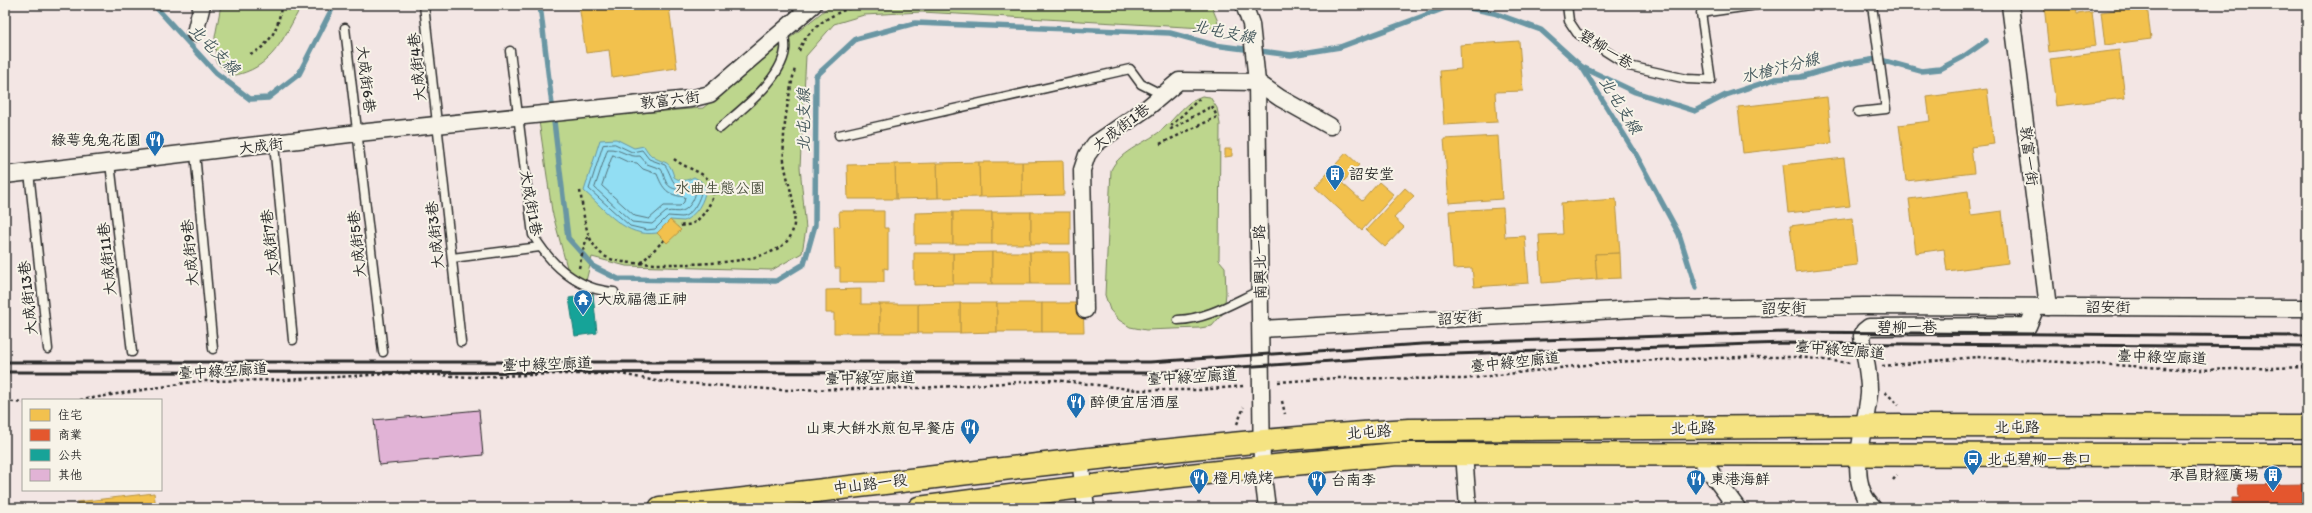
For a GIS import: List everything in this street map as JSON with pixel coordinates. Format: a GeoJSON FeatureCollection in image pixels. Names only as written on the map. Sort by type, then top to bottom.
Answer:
{"type":"FeatureCollection","features":[{"type":"Feature","properties":{"kind":"main road","name":"北屯路"},"geometry":{"type":"LineString","coordinates":[[1080,459],[1262,441],[1409,430],[1864,426],[2307,428]]}},
{"type":"Feature","properties":{"kind":"main road","name":"北屯路"},"geometry":{"type":"LineString","coordinates":[[1083,486],[1126,483],[1397,454],[2307,455]]}},
{"type":"Feature","properties":{"kind":"main road","name":"中山路一段"},"geometry":{"type":"LineString","coordinates":[[660,508],[1080,459]]}},
{"type":"Feature","properties":{"kind":"main road","name":"中山路一段"},"geometry":{"type":"LineString","coordinates":[[918,508],[1083,486]]}},
{"type":"Feature","properties":{"kind":"street"},"geometry":{"type":"LineString","coordinates":[[195,33],[202,5]]}},
{"type":"Feature","properties":{"kind":"street","name":"敦富六街"},"geometry":{"type":"LineString","coordinates":[[517,116],[690,99],[710,94],[784,32],[813,5]]}},
{"type":"Feature","properties":{"kind":"street","name":"南興北一路"},"geometry":{"type":"LineString","coordinates":[[1244,5],[1251,24],[1257,82],[1262,329],[1260,383],[1262,468],[1266,508]]}},
{"type":"Feature","properties":{"kind":"street","name":"敦富一街"},"geometry":{"type":"LineString","coordinates":[[2010,5],[2042,307]]}},
{"type":"Feature","properties":{"kind":"street","name":"大成街1巷"},"geometry":{"type":"LineString","coordinates":[[1085,310],[1082,170],[1087,154],[1095,144],[1163,95],[1179,81],[1257,82]]}},
{"type":"Feature","properties":{"kind":"street"},"geometry":{"type":"LineString","coordinates":[[1257,82],[1280,98],[1330,126]]}},
{"type":"Feature","properties":{"kind":"street","name":"大成街"},"geometry":{"type":"LineString","coordinates":[[5,175],[358,133],[437,126],[517,116]]}},
{"type":"Feature","properties":{"kind":"street","name":"詔安街"},"geometry":{"type":"LineString","coordinates":[[1262,329],[1654,308],[1729,309],[1863,306],[2307,308]]}},
{"type":"Feature","properties":{"kind":"street","name":"碧柳一巷"},"geometry":{"type":"LineString","coordinates":[[1873,508],[1864,498],[1859,454],[1869,393],[1863,333],[1868,327],[2028,326],[2042,307]]}},
{"type":"Feature","properties":{"kind":"street"},"geometry":{"type":"LineString","coordinates":[[1464,453],[1468,508]]}},
{"type":"Feature","properties":{"kind":"street"},"geometry":{"type":"LineString","coordinates":[[1698,455],[1737,508]]}},
{"type":"Feature","properties":{"kind":"street"},"geometry":{"type":"LineString","coordinates":[[1080,459],[1086,508]]}},
{"type":"Feature","properties":{"kind":"lane","name":"大成街4巷"},"geometry":{"type":"LineString","coordinates":[[424,5],[437,126]]}},
{"type":"Feature","properties":{"kind":"lane","name":"碧柳一巷"},"geometry":{"type":"LineString","coordinates":[[1567,5],[1569,21],[1577,33],[1629,66],[1687,79],[1710,80],[1700,14],[1758,5]]}},
{"type":"Feature","properties":{"kind":"lane"},"geometry":{"type":"LineString","coordinates":[[1858,112],[1886,109],[1872,5]]}},
{"type":"Feature","properties":{"kind":"lane","name":"大成街6巷"},"geometry":{"type":"LineString","coordinates":[[345,28],[358,133]]}},
{"type":"Feature","properties":{"kind":"lane"},"geometry":{"type":"LineString","coordinates":[[720,128],[756,96],[776,71],[785,51],[784,32]]}},
{"type":"Feature","properties":{"kind":"lane","name":"大成街1巷"},"geometry":{"type":"LineString","coordinates":[[510,51],[533,235],[540,247],[568,277],[577,282],[605,292],[614,292]]}},
{"type":"Feature","properties":{"kind":"lane"},"geometry":{"type":"LineString","coordinates":[[839,135],[1130,68],[1141,84],[1163,95]]}},
{"type":"Feature","properties":{"kind":"lane","name":"大成街3巷"},"geometry":{"type":"LineString","coordinates":[[437,126],[461,342]]}},
{"type":"Feature","properties":{"kind":"lane","name":"大成街5巷"},"geometry":{"type":"LineString","coordinates":[[358,133],[383,352]]}},
{"type":"Feature","properties":{"kind":"lane","name":"大成街7巷"},"geometry":{"type":"LineString","coordinates":[[274,144],[293,340]]}},
{"type":"Feature","properties":{"kind":"lane","name":"大成街9巷"},"geometry":{"type":"LineString","coordinates":[[195,153],[213,349]]}},
{"type":"Feature","properties":{"kind":"lane","name":"大成街11巷"},"geometry":{"type":"LineString","coordinates":[[110,163],[132,352]]}},
{"type":"Feature","properties":{"kind":"lane","name":"大成街13巷"},"geometry":{"type":"LineString","coordinates":[[29,172],[48,349]]}},
{"type":"Feature","properties":{"kind":"lane"},"geometry":{"type":"LineString","coordinates":[[452,258],[540,247]]}},
{"type":"Feature","properties":{"kind":"lane"},"geometry":{"type":"LineString","coordinates":[[1178,320],[1190,320],[1209,314],[1261,290]]}},
{"type":"Feature","properties":{"kind":"path"},"geometry":{"type":"LineString","coordinates":[[250,54],[263,48],[271,37],[280,17],[281,5]]}},
{"type":"Feature","properties":{"kind":"path"},"geometry":{"type":"LineString","coordinates":[[798,55],[809,35],[831,16],[851,7],[864,5]]}},
{"type":"Feature","properties":{"kind":"path"},"geometry":{"type":"LineString","coordinates":[[580,191],[588,237],[603,256],[629,263],[704,265],[737,261],[777,248],[790,237],[795,223],[784,161],[784,127],[796,62]]}},
{"type":"Feature","properties":{"kind":"path"},"geometry":{"type":"LineString","coordinates":[[1160,144],[1217,117],[1212,106],[1175,128],[1170,127],[1204,95]]}},
{"type":"Feature","properties":{"kind":"path"},"geometry":{"type":"LineString","coordinates":[[674,159],[709,180],[714,189],[713,197],[701,216],[692,224],[678,227]]}},
{"type":"Feature","properties":{"kind":"path"},"geometry":{"type":"LineString","coordinates":[[577,282],[584,246],[588,237]]}},
{"type":"Feature","properties":{"kind":"path"},"geometry":{"type":"LineString","coordinates":[[640,263],[664,240]]}},
{"type":"Feature","properties":{"kind":"path","name":"臺中綠空廊道"},"geometry":{"type":"LineString","coordinates":[[86,399],[198,381],[285,380],[406,373],[471,377],[556,374],[621,374],[656,380],[781,390],[920,388],[1055,380],[1108,388],[1160,391],[1228,388],[1260,383],[1338,378],[1464,379],[1611,362],[1742,357],[1799,357],[1878,367],[1976,357],[2199,370],[2307,367]]}},
{"type":"Feature","properties":{"kind":"path"},"geometry":{"type":"LineString","coordinates":[[1881,387],[1904,411]]}},
{"type":"Feature","properties":{"kind":"path"},"geometry":{"type":"LineString","coordinates":[[1282,401],[1285,414]]}},
{"type":"Feature","properties":{"kind":"path"},"geometry":{"type":"LineString","coordinates":[[5,402],[22,403]]}},
{"type":"Feature","properties":{"kind":"path"},"geometry":{"type":"LineString","coordinates":[[1237,424],[1245,404]]}},
{"type":"Feature","properties":{"kind":"green space"},"geometry":{"type":"Polygon","coordinates":[[[221,5],[302,5],[282,40],[267,59],[257,67],[231,76],[216,62],[215,37],[221,5]]]}},
{"type":"Feature","properties":{"kind":"green space","name":"水曲生態公園"},"geometry":{"type":"Polygon","coordinates":[[[831,5],[1211,5],[1221,29],[922,12],[864,15],[834,24],[806,56],[800,167],[806,229],[802,253],[772,270],[626,266],[592,257],[585,285],[569,275],[552,211],[539,121],[703,108],[831,5]]]}},
{"type":"Feature","properties":{"kind":"green space"},"geometry":{"type":"Polygon","coordinates":[[[1202,96],[1210,97],[1217,108],[1220,124],[1219,260],[1225,267],[1226,293],[1224,312],[1212,326],[1200,328],[1146,330],[1130,327],[1119,320],[1110,310],[1105,295],[1111,170],[1121,157],[1158,133],[1186,105],[1202,96]]]}},
{"type":"Feature","properties":{"kind":"water"},"geometry":{"type":"Polygon","coordinates":[[[616,139],[634,148],[644,146],[656,159],[668,164],[674,177],[679,180],[694,177],[701,181],[706,188],[704,198],[693,215],[684,221],[670,220],[657,233],[635,231],[626,227],[608,214],[584,191],[600,140],[616,139]]]}},
{"type":"Feature","properties":{"kind":"building: 住宅"},"geometry":{"type":"Polygon","coordinates":[[[579,5],[640,5],[640,10],[669,7],[677,68],[612,77],[609,50],[586,53],[579,5]]]}},
{"type":"Feature","properties":{"kind":"building: 住宅"},"geometry":{"type":"Polygon","coordinates":[[[712,5],[741,5],[712,9],[712,5]]]}},
{"type":"Feature","properties":{"kind":"building: 住宅"},"geometry":{"type":"Polygon","coordinates":[[[2044,5],[2076,5],[2077,14],[2092,12],[2096,46],[2049,52],[2044,5]]]}},
{"type":"Feature","properties":{"kind":"building: 住宅"},"geometry":{"type":"Polygon","coordinates":[[[2116,5],[2147,5],[2151,39],[2105,45],[2101,12],[2117,10],[2116,5]]]}},
{"type":"Feature","properties":{"kind":"building: 住宅"},"geometry":{"type":"Polygon","coordinates":[[[1519,41],[1523,91],[1495,92],[1497,122],[1444,125],[1440,71],[1461,69],[1460,45],[1519,41]]]}},
{"type":"Feature","properties":{"kind":"building: 住宅"},"geometry":{"type":"Polygon","coordinates":[[[2119,50],[2125,98],[2056,106],[2050,59],[2119,50]]]}},
{"type":"Feature","properties":{"kind":"building: 住宅"},"geometry":{"type":"Polygon","coordinates":[[[1987,89],[1994,144],[1971,147],[1974,173],[1906,181],[1899,125],[1930,121],[1927,97],[1987,89]]]}},
{"type":"Feature","properties":{"kind":"building: 住宅"},"geometry":{"type":"Polygon","coordinates":[[[1827,97],[1832,143],[1743,153],[1738,107],[1827,97]]]}},
{"type":"Feature","properties":{"kind":"building: 住宅"},"geometry":{"type":"Polygon","coordinates":[[[1498,136],[1502,199],[1449,203],[1444,139],[1498,136]]]}},
{"type":"Feature","properties":{"kind":"building: 住宅"},"geometry":{"type":"Polygon","coordinates":[[[1225,149],[1232,149],[1232,156],[1225,157],[1225,149]]]}},
{"type":"Feature","properties":{"kind":"building: 住宅","name":"詔安堂"},"geometry":{"type":"Polygon","coordinates":[[[1346,153],[1359,165],[1342,183],[1362,201],[1379,182],[1394,195],[1362,230],[1315,187],[1346,153]]]}},
{"type":"Feature","properties":{"kind":"building: 住宅"},"geometry":{"type":"Polygon","coordinates":[[[1844,158],[1850,206],[1788,213],[1783,165],[1844,158]]]}},
{"type":"Feature","properties":{"kind":"building: 住宅"},"geometry":{"type":"Polygon","coordinates":[[[1063,161],[1064,195],[1022,196],[1022,162],[1063,161]]]}},
{"type":"Feature","properties":{"kind":"building: 住宅"},"geometry":{"type":"Polygon","coordinates":[[[979,162],[980,197],[938,198],[937,163],[979,162]]]}},
{"type":"Feature","properties":{"kind":"building: 住宅"},"geometry":{"type":"Polygon","coordinates":[[[979,162],[1022,162],[1022,196],[980,197],[979,162]]]}},
{"type":"Feature","properties":{"kind":"building: 住宅"},"geometry":{"type":"Polygon","coordinates":[[[937,163],[938,198],[896,199],[895,164],[937,163]]]}},
{"type":"Feature","properties":{"kind":"building: 住宅"},"geometry":{"type":"Polygon","coordinates":[[[895,164],[896,199],[848,199],[847,165],[895,164]]]}},
{"type":"Feature","properties":{"kind":"building: 住宅","name":"詔安堂"},"geometry":{"type":"Polygon","coordinates":[[[1405,188],[1414,196],[1394,218],[1404,227],[1385,247],[1366,230],[1405,188]]]}},
{"type":"Feature","properties":{"kind":"building: 住宅"},"geometry":{"type":"Polygon","coordinates":[[[1968,191],[1971,215],[2002,211],[2008,263],[1947,271],[1944,249],[1916,253],[1909,199],[1968,191]]]}},
{"type":"Feature","properties":{"kind":"building: 住宅"},"geometry":{"type":"Polygon","coordinates":[[[1616,199],[1620,253],[1595,254],[1597,279],[1542,283],[1539,235],[1563,234],[1561,203],[1616,199]]]}},
{"type":"Feature","properties":{"kind":"building: 住宅"},"geometry":{"type":"Polygon","coordinates":[[[1503,208],[1505,237],[1525,236],[1529,283],[1474,287],[1472,268],[1453,269],[1449,211],[1503,208]]]}},
{"type":"Feature","properties":{"kind":"building: 住宅"},"geometry":{"type":"Polygon","coordinates":[[[839,211],[884,211],[884,228],[888,228],[888,269],[884,268],[884,282],[840,282],[840,268],[835,268],[834,226],[840,227],[839,211]]]}},
{"type":"Feature","properties":{"kind":"building: 住宅"},"geometry":{"type":"Polygon","coordinates":[[[953,212],[953,244],[915,244],[915,213],[953,212]]]}},
{"type":"Feature","properties":{"kind":"building: 住宅"},"geometry":{"type":"Polygon","coordinates":[[[953,212],[992,212],[992,244],[953,244],[953,212]]]}},
{"type":"Feature","properties":{"kind":"building: 住宅"},"geometry":{"type":"Polygon","coordinates":[[[992,212],[1031,212],[1031,244],[992,244],[992,212]]]}},
{"type":"Feature","properties":{"kind":"building: 住宅"},"geometry":{"type":"Polygon","coordinates":[[[1031,212],[1070,212],[1070,244],[1031,244],[1031,212]]]}},
{"type":"Feature","properties":{"kind":"building: 住宅"},"geometry":{"type":"Polygon","coordinates":[[[1852,218],[1857,265],[1795,272],[1790,226],[1852,218]]]}},
{"type":"Feature","properties":{"kind":"building: 住宅"},"geometry":{"type":"Polygon","coordinates":[[[670,220],[681,230],[667,243],[657,233],[670,220]]]}},
{"type":"Feature","properties":{"kind":"building: 住宅"},"geometry":{"type":"Polygon","coordinates":[[[992,252],[992,284],[953,284],[953,253],[992,252]]]}},
{"type":"Feature","properties":{"kind":"building: 住宅"},"geometry":{"type":"Polygon","coordinates":[[[992,252],[1030,252],[1031,284],[992,284],[992,252]]]}},
{"type":"Feature","properties":{"kind":"building: 住宅"},"geometry":{"type":"Polygon","coordinates":[[[1030,252],[1069,252],[1070,284],[1031,284],[1030,252]]]}},
{"type":"Feature","properties":{"kind":"building: 住宅"},"geometry":{"type":"Polygon","coordinates":[[[914,253],[953,253],[953,284],[914,285],[914,253]]]}},
{"type":"Feature","properties":{"kind":"building: 住宅"},"geometry":{"type":"Polygon","coordinates":[[[1620,253],[1621,278],[1597,279],[1595,254],[1620,253]]]}},
{"type":"Feature","properties":{"kind":"building: 住宅"},"geometry":{"type":"Polygon","coordinates":[[[861,289],[861,304],[880,304],[880,333],[834,333],[834,313],[826,313],[826,290],[861,289]]]}},
{"type":"Feature","properties":{"kind":"building: 住宅"},"geometry":{"type":"Polygon","coordinates":[[[960,303],[997,303],[997,332],[960,333],[960,303]]]}},
{"type":"Feature","properties":{"kind":"building: 住宅"},"geometry":{"type":"Polygon","coordinates":[[[960,303],[960,333],[918,333],[918,304],[960,303]]]}},
{"type":"Feature","properties":{"kind":"building: 住宅"},"geometry":{"type":"Polygon","coordinates":[[[997,303],[1042,303],[1042,332],[997,332],[997,303]]]}},
{"type":"Feature","properties":{"kind":"building: 住宅"},"geometry":{"type":"Polygon","coordinates":[[[1042,303],[1083,303],[1084,332],[1042,332],[1042,303]]]}},
{"type":"Feature","properties":{"kind":"building: 住宅"},"geometry":{"type":"Polygon","coordinates":[[[880,304],[918,304],[918,333],[880,333],[880,304]]]}},
{"type":"Feature","properties":{"kind":"building: 住宅"},"geometry":{"type":"Polygon","coordinates":[[[154,493],[156,508],[78,508],[77,502],[154,493]]]}},
{"type":"Feature","properties":{"kind":"building: 商業","name":"承昌財經廣場"},"geometry":{"type":"Polygon","coordinates":[[[2307,484],[2307,508],[2232,508],[2232,498],[2239,498],[2238,485],[2307,484]]]}},
{"type":"Feature","properties":{"kind":"building: 公共","name":"大成福德正神"},"geometry":{"type":"Polygon","coordinates":[[[593,294],[597,333],[575,336],[569,298],[593,294]]]}},
{"type":"Feature","properties":{"kind":"building: 其他"},"geometry":{"type":"Polygon","coordinates":[[[479,410],[483,455],[379,465],[374,420],[479,410]]]}},
{"type":"Feature","properties":{"kind":"waterway","name":"北屯支線"},"geometry":{"type":"LineString","coordinates":[[154,5],[216,73],[250,99],[268,98],[299,74],[334,5]]}},
{"type":"Feature","properties":{"kind":"waterway","name":"北屯支線"},"geometry":{"type":"LineString","coordinates":[[540,5],[568,238],[594,267],[618,279],[776,281],[804,264],[815,225],[816,76],[856,39],[915,23],[1170,33],[1214,45],[1291,55],[1340,47],[1453,5]]}},
{"type":"Feature","properties":{"kind":"waterway","name":"北屯支線"},"geometry":{"type":"LineString","coordinates":[[1455,5],[1494,13],[1541,30],[1582,67],[1634,151],[1679,234],[1696,288]]}},
{"type":"Feature","properties":{"kind":"waterway","name":"水槍汴分線"},"geometry":{"type":"LineString","coordinates":[[1582,67],[1635,92],[1695,111],[1726,95],[1775,79],[1801,77],[1845,64],[1877,59],[1921,71],[1940,69],[1963,57],[1986,41]]}},
{"type":"Feature","properties":{"kind":"railway"},"geometry":{"type":"LineString","coordinates":[[5,362],[1150,362],[1422,344],[1785,332],[2307,336]]}},
{"type":"Feature","properties":{"kind":"railway"},"geometry":{"type":"LineString","coordinates":[[5,372],[1150,373],[1422,355],[1785,343],[2307,347]]}},
{"type":"Feature","properties":{"kind":"place","name":"綠萼兔兔花園"},"geometry":{"type":"Point","coordinates":[155,157]}},
{"type":"Feature","properties":{"kind":"place","name":"詔安堂"},"geometry":{"type":"Point","coordinates":[1335,191]}},
{"type":"Feature","properties":{"kind":"place","name":"大成福德正神"},"geometry":{"type":"Point","coordinates":[583,316]}},
{"type":"Feature","properties":{"kind":"place","name":"醉便宜居酒屋"},"geometry":{"type":"Point","coordinates":[1076,419]}},
{"type":"Feature","properties":{"kind":"place","name":"山東大餅水煎包早餐店"},"geometry":{"type":"Point","coordinates":[970,445]}},
{"type":"Feature","properties":{"kind":"place","name":"北屯碧柳一巷口"},"geometry":{"type":"Point","coordinates":[1973,476]}},
{"type":"Feature","properties":{"kind":"place","name":"承昌財經廣場"},"geometry":{"type":"Point","coordinates":[2273,492]}},
{"type":"Feature","properties":{"kind":"place","name":"橙月燒烤"},"geometry":{"type":"Point","coordinates":[1199,495]}},
{"type":"Feature","properties":{"kind":"place","name":"東港海鮮"},"geometry":{"type":"Point","coordinates":[1696,496]}},
{"type":"Feature","properties":{"kind":"place","name":"台南李"},"geometry":{"type":"Point","coordinates":[1317,497]}}]}
